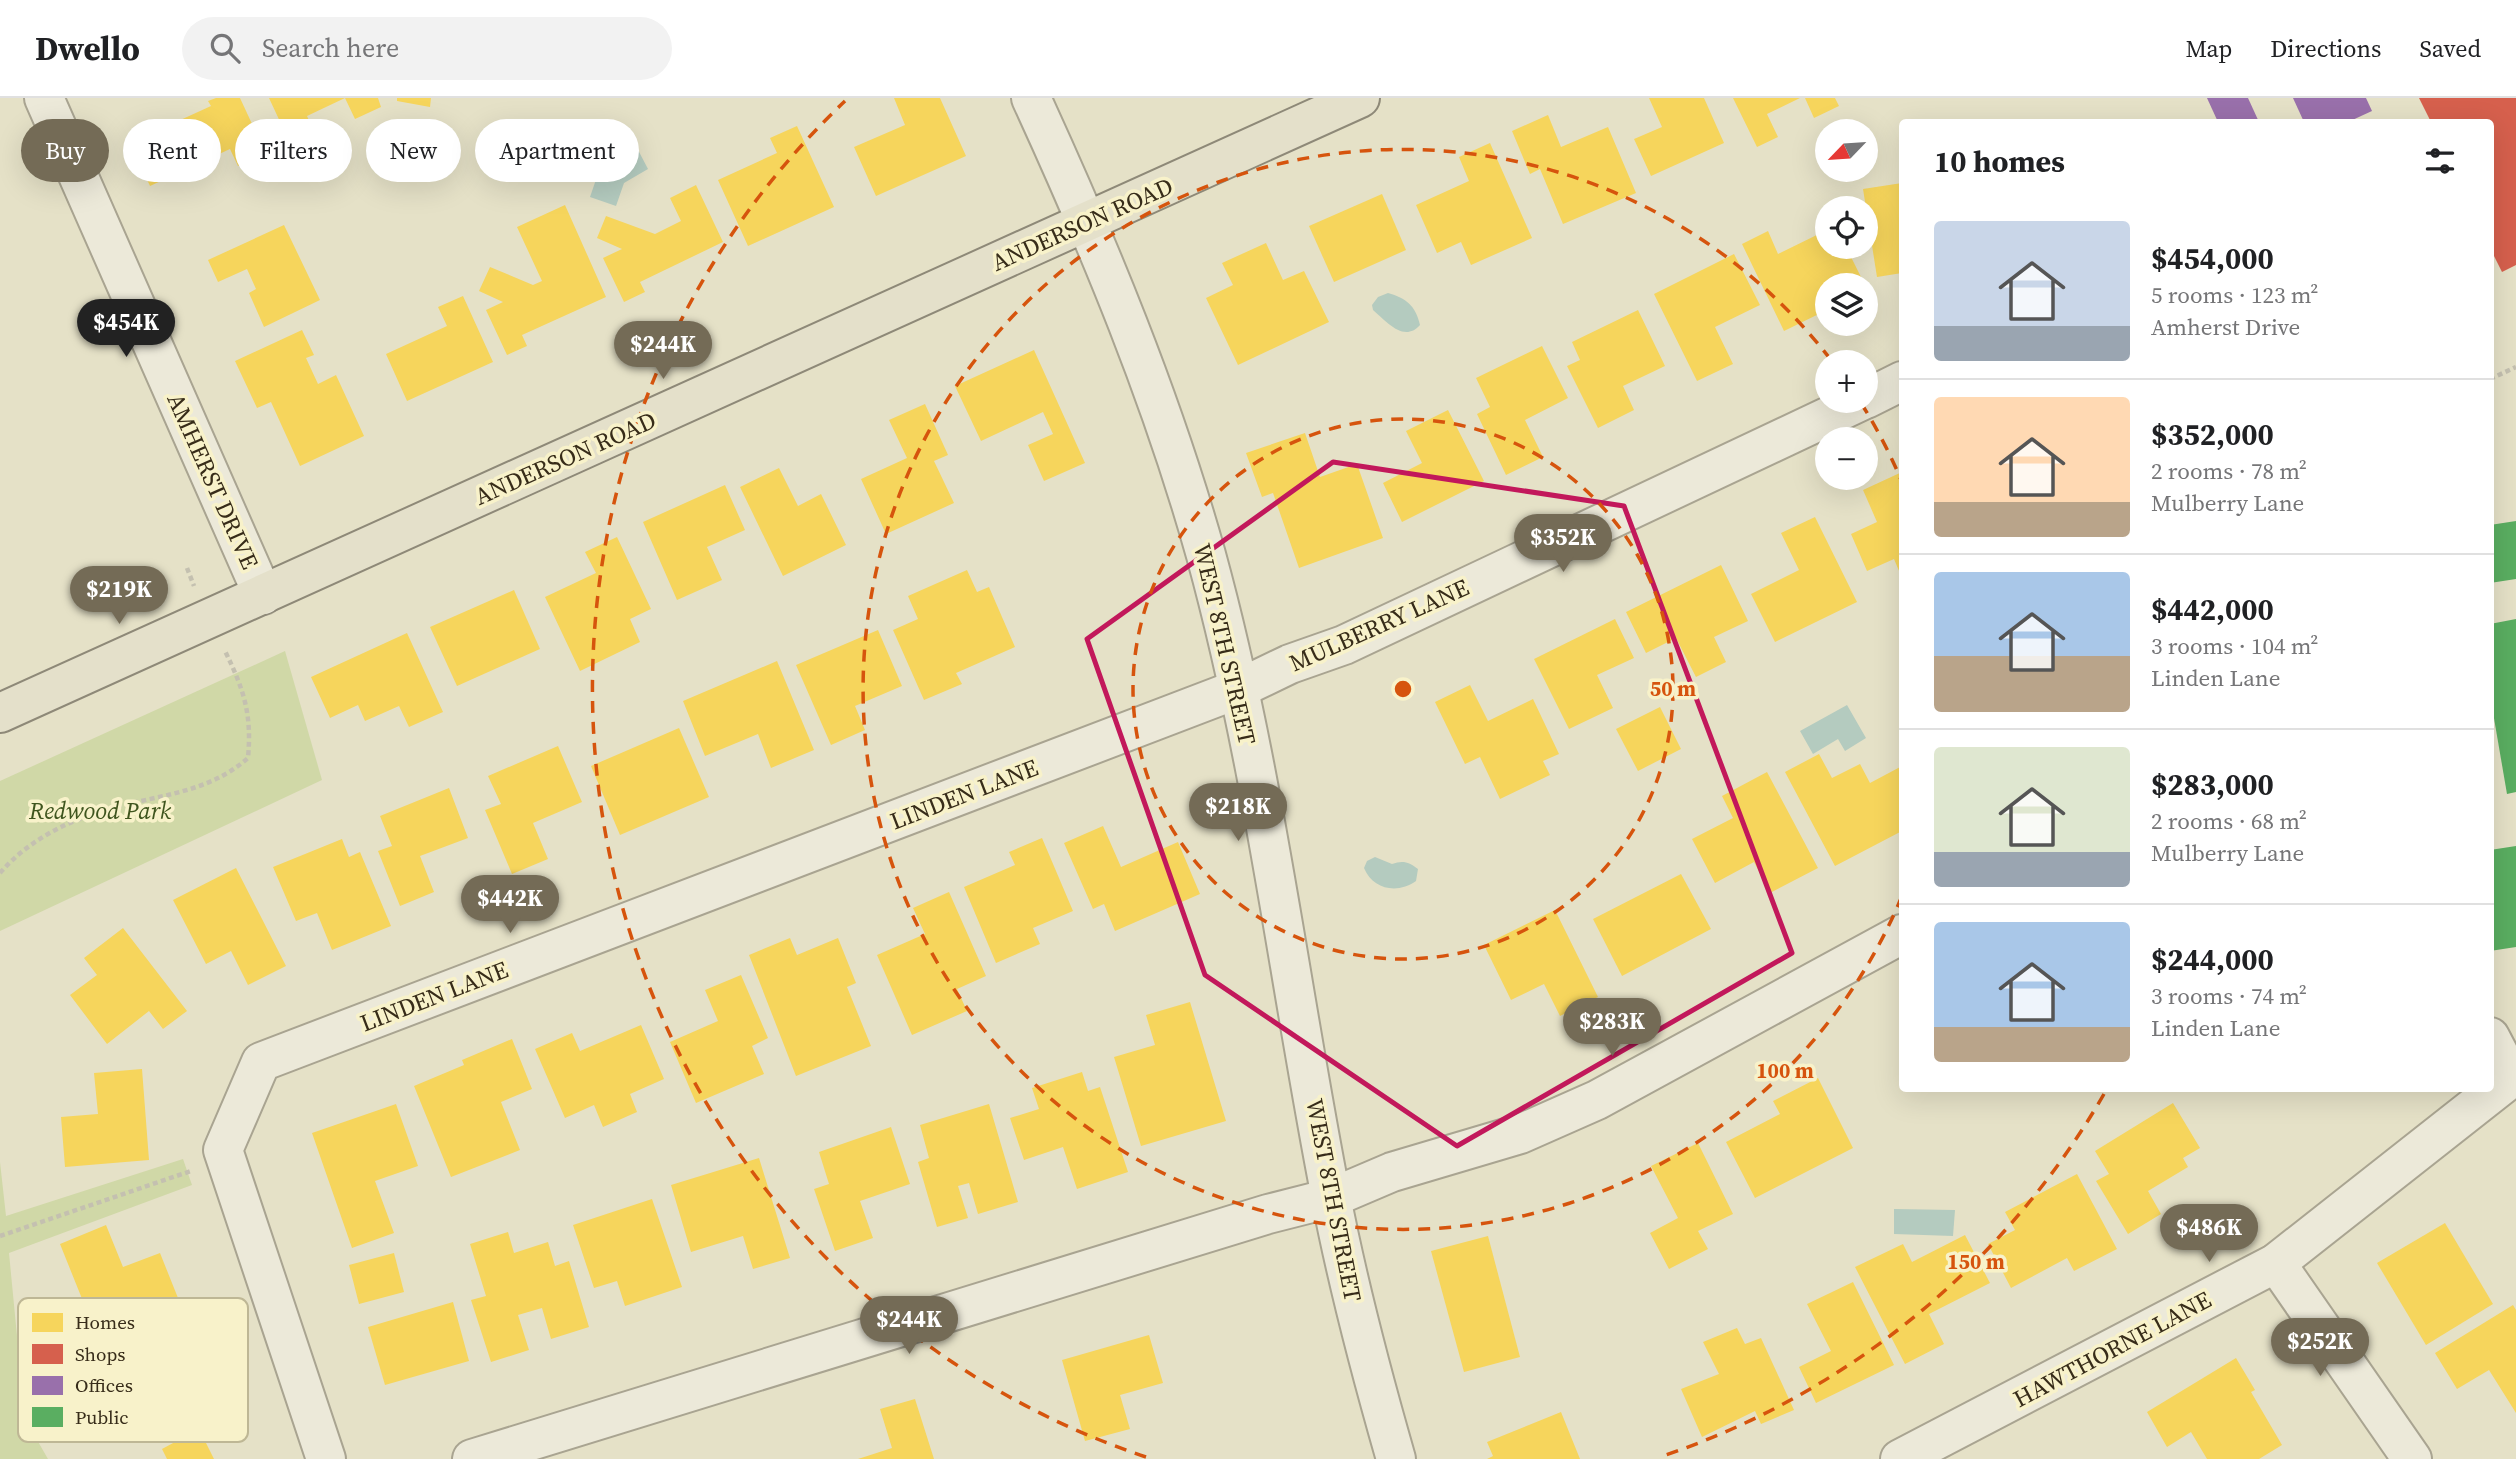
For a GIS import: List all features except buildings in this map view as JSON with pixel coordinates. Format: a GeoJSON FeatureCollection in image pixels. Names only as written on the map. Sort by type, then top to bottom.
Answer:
{"type":"FeatureCollection","features":[{"type":"Feature","properties":{"kind":"main road","name":"ANDERSON ROAD"},"geometry":{"type":"LineString","coordinates":[[0,713],[1360,98]]}},
{"type":"Feature","properties":{"kind":"street","name":"AMHERST DRIVE"},"geometry":{"type":"LineString","coordinates":[[44,98],[263,595]]}},
{"type":"Feature","properties":{"kind":"street","name":"WEST 8TH STREET"},"geometry":{"type":"LineString","coordinates":[[1031,98],[1087,221],[1162,419],[1206,555],[1238,689],[1281,910],[1331,1198],[1365,1350],[1396,1459]]}},
{"type":"Feature","properties":{"kind":"street","name":"MULBERRY LANE"},"geometry":{"type":"LineString","coordinates":[[1878,393],[1899,383]]}},
{"type":"Feature","properties":{"kind":"street","name":"MULBERRY LANE"},"geometry":{"type":"LineString","coordinates":[[1238,689],[1290,664],[1344,645],[1835,413]]}},
{"type":"Feature","properties":{"kind":"street","name":"LINDEN LANE"},"geometry":{"type":"LineString","coordinates":[[326,1459],[223,1150],[261,1062],[1238,689]]}},
{"type":"Feature","properties":{"kind":"street"},"geometry":{"type":"LineString","coordinates":[[472,1459],[1254,1218],[1331,1198],[1392,1172],[1520,1134],[1597,1100],[1899,936]]}},
{"type":"Feature","properties":{"kind":"street"},"geometry":{"type":"LineString","coordinates":[[2494,1043],[2514,1075]]}},
{"type":"Feature","properties":{"kind":"street","name":"HAWTHORNE LANE"},"geometry":{"type":"LineString","coordinates":[[2494,1091],[2514,1075]]}},
{"type":"Feature","properties":{"kind":"street","name":"HAWTHORNE LANE"},"geometry":{"type":"LineString","coordinates":[[1900,1459],[2276,1263],[2492,1092]]}},
{"type":"Feature","properties":{"kind":"street"},"geometry":{"type":"LineString","coordinates":[[2276,1263],[2412,1459]]}},
{"type":"Feature","properties":{"kind":"path"},"geometry":{"type":"LineString","coordinates":[[2494,377],[2516,367]]}},
{"type":"Feature","properties":{"kind":"path"},"geometry":{"type":"LineString","coordinates":[[0,873],[37,838],[98,812],[181,792],[230,774],[248,758],[251,731],[245,696],[233,668]]}},
{"type":"Feature","properties":{"kind":"path"},"geometry":{"type":"LineString","coordinates":[[0,1236],[197,1169]]}},
{"type":"Feature","properties":{"kind":"highlighted area"},"geometry":{"type":"Polygon","coordinates":[[[1333,462],[1624,506],[1792,953],[1457,1146],[1205,975],[1087,639],[1333,462]]]}},
{"type":"Feature","properties":{"kind":"green space","name":"Redwood Park"},"geometry":{"type":"Polygon","coordinates":[[[285,651],[322,780],[0,931],[0,781],[285,651]]]}},
{"type":"Feature","properties":{"kind":"green space"},"geometry":{"type":"Polygon","coordinates":[[[183,1159],[192,1185],[9,1253],[18,1346],[18,1442],[38,1442],[48,1459],[0,1459],[0,1162],[6,1216],[183,1159]]]}},
{"type":"Feature","properties":{"kind":"shaded area"},"geometry":{"type":"Polygon","coordinates":[[[639,152],[648,169],[639,174],[639,152]]]}},
{"type":"Feature","properties":{"kind":"shaded area"},"geometry":{"type":"Polygon","coordinates":[[[595,182],[626,182],[616,206],[590,197],[595,182]]]}},
{"type":"Feature","properties":{"kind":"shaded area"},"geometry":{"type":"Polygon","coordinates":[[[1388,293],[1409,304],[1420,325],[1408,332],[1402,331],[1390,325],[1373,310],[1372,305],[1378,297],[1388,293]]]}},
{"type":"Feature","properties":{"kind":"shaded area"},"geometry":{"type":"Polygon","coordinates":[[[1847,705],[1866,738],[1845,751],[1838,739],[1813,754],[1800,731],[1847,705]]]}},
{"type":"Feature","properties":{"kind":"shaded area"},"geometry":{"type":"Polygon","coordinates":[[[1375,857],[1392,864],[1403,862],[1412,865],[1418,869],[1416,881],[1402,888],[1387,888],[1373,881],[1364,868],[1367,861],[1375,857]]]}},
{"type":"Feature","properties":{"kind":"shaded area"},"geometry":{"type":"Polygon","coordinates":[[[1894,1209],[1955,1210],[1953,1236],[1894,1234],[1894,1209]]]}}]}
